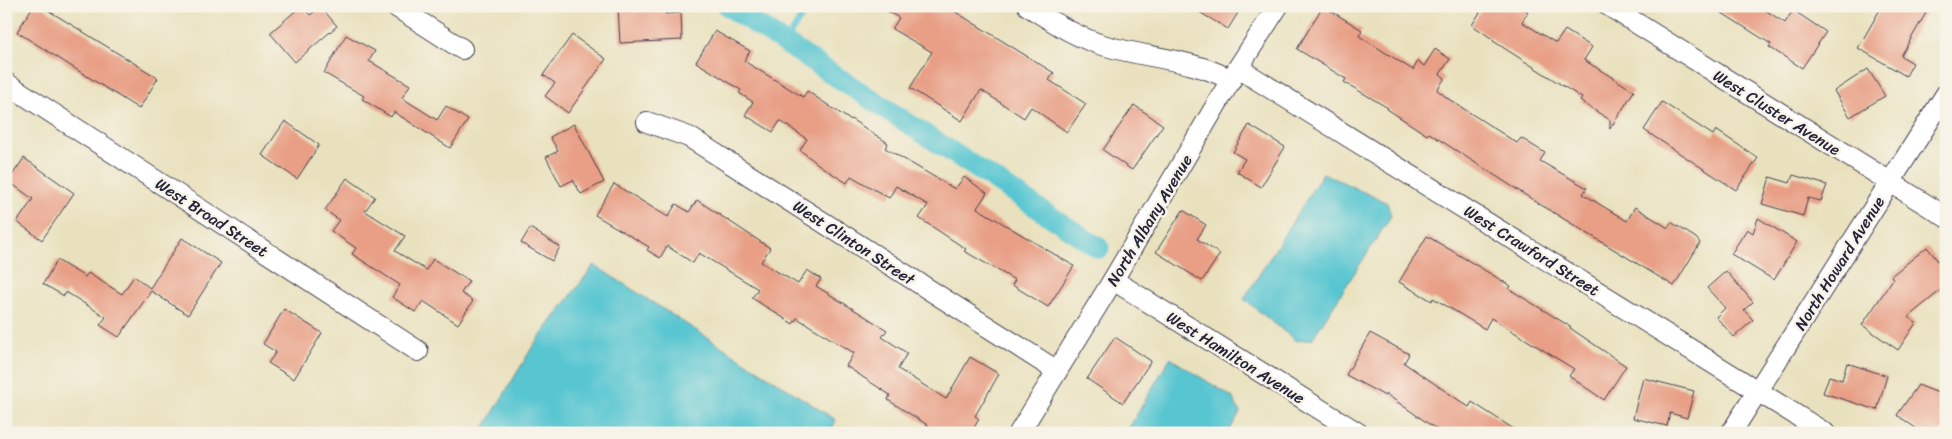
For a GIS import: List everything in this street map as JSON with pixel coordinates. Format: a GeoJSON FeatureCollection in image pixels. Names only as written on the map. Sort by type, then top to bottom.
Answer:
{"type":"FeatureCollection","features":[{"type":"Feature","properties":{"kind":"street"},"geometry":{"type":"LineString","coordinates":[[395,6],[462,49]]}},
{"type":"Feature","properties":{"kind":"street","name":"West Crawford Street"},"geometry":{"type":"LineString","coordinates":[[1028,6],[1064,29],[1105,46],[1235,74],[1758,391],[1824,433]]}},
{"type":"Feature","properties":{"kind":"street","name":"North Albany Avenue"},"geometry":{"type":"LineString","coordinates":[[1019,433],[1278,6]]}},
{"type":"Feature","properties":{"kind":"street","name":"West Cluster Avenue"},"geometry":{"type":"LineString","coordinates":[[1609,6],[1946,217]]}},
{"type":"Feature","properties":{"kind":"street","name":"West Broad Street"},"geometry":{"type":"LineString","coordinates":[[6,83],[418,351]]}},
{"type":"Feature","properties":{"kind":"street","name":"North Howard Avenue"},"geometry":{"type":"LineString","coordinates":[[1732,433],[1946,94]]}},
{"type":"Feature","properties":{"kind":"street","name":"West Clinton Street"},"geometry":{"type":"LineString","coordinates":[[647,122],[689,137],[1057,371]]}},
{"type":"Feature","properties":{"kind":"street","name":"West Hamilton Avenue"},"geometry":{"type":"LineString","coordinates":[[1113,280],[1358,433]]}},
{"type":"Feature","properties":{"kind":"water"},"geometry":{"type":"Polygon","coordinates":[[[1323,173],[1387,203],[1391,216],[1312,339],[1296,341],[1244,299],[1323,173]]]}},
{"type":"Feature","properties":{"kind":"water"},"geometry":{"type":"Polygon","coordinates":[[[594,265],[836,420],[830,433],[481,433],[533,346],[594,265]]]}},
{"type":"Feature","properties":{"kind":"water"},"geometry":{"type":"Polygon","coordinates":[[[1170,358],[1232,397],[1240,412],[1228,433],[1126,433],[1170,358]]]}},
{"type":"Feature","properties":{"kind":"building"},"geometry":{"type":"Polygon","coordinates":[[[33,6],[41,6],[158,78],[139,109],[17,32],[33,6]]]}},
{"type":"Feature","properties":{"kind":"building"},"geometry":{"type":"Polygon","coordinates":[[[301,6],[310,15],[321,7],[337,26],[295,62],[270,33],[301,6]]]}},
{"type":"Feature","properties":{"kind":"building"},"geometry":{"type":"Polygon","coordinates":[[[618,6],[665,6],[665,14],[681,13],[682,40],[620,43],[618,6]]]}},
{"type":"Feature","properties":{"kind":"building"},"geometry":{"type":"Polygon","coordinates":[[[879,6],[946,6],[1054,73],[1049,80],[1086,104],[1067,132],[1031,107],[1024,118],[981,90],[962,121],[910,88],[932,52],[892,29],[899,18],[879,6]]]}},
{"type":"Feature","properties":{"kind":"building"},"geometry":{"type":"Polygon","coordinates":[[[1189,6],[1242,6],[1228,29],[1189,6]]]}},
{"type":"Feature","properties":{"kind":"building"},"geometry":{"type":"Polygon","coordinates":[[[1323,6],[1362,30],[1359,36],[1413,70],[1418,61],[1424,66],[1435,49],[1450,59],[1440,74],[1445,78],[1437,90],[1450,100],[1517,143],[1521,138],[1545,153],[1540,161],[1587,188],[1583,194],[1627,221],[1635,207],[1668,228],[1671,222],[1696,238],[1700,243],[1674,286],[1541,205],[1429,133],[1427,135],[1388,108],[1344,82],[1346,79],[1297,49],[1323,6]]]}},
{"type":"Feature","properties":{"kind":"building"},"geometry":{"type":"Polygon","coordinates":[[[1484,6],[1520,6],[1528,12],[1522,22],[1556,43],[1565,30],[1592,47],[1584,60],[1634,91],[1610,129],[1610,120],[1580,101],[1582,98],[1493,41],[1472,25],[1484,6]]]}},
{"type":"Feature","properties":{"kind":"building"},"geometry":{"type":"Polygon","coordinates":[[[1711,6],[1759,6],[1785,23],[1793,10],[1826,32],[1802,68],[1769,47],[1771,44],[1711,6]]]}},
{"type":"Feature","properties":{"kind":"building"},"geometry":{"type":"Polygon","coordinates":[[[1882,6],[1930,6],[1901,56],[1913,63],[1906,76],[1858,48],[1882,6]]]}},
{"type":"Feature","properties":{"kind":"building"},"geometry":{"type":"Polygon","coordinates":[[[715,31],[750,51],[744,61],[803,97],[807,91],[888,143],[885,148],[955,189],[964,177],[987,193],[977,208],[1074,266],[1048,307],[1012,285],[1015,280],[964,251],[966,249],[919,218],[928,205],[896,186],[889,198],[851,176],[847,183],[800,150],[807,139],[780,121],[773,132],[745,115],[753,102],[739,93],[741,90],[696,62],[715,31]]]}},
{"type":"Feature","properties":{"kind":"building"},"geometry":{"type":"Polygon","coordinates":[[[346,35],[375,51],[369,61],[410,85],[402,98],[437,120],[446,106],[468,120],[450,148],[394,112],[391,117],[362,99],[364,96],[324,73],[346,35]]]}},
{"type":"Feature","properties":{"kind":"building"},"geometry":{"type":"Polygon","coordinates":[[[572,35],[606,59],[568,113],[545,96],[555,83],[543,75],[572,35]]]}},
{"type":"Feature","properties":{"kind":"building"},"geometry":{"type":"Polygon","coordinates":[[[1868,69],[1885,96],[1850,117],[1834,91],[1868,69]]]}},
{"type":"Feature","properties":{"kind":"building"},"geometry":{"type":"Polygon","coordinates":[[[1662,102],[1713,135],[1716,130],[1758,158],[1736,190],[1644,130],[1662,102]]]}},
{"type":"Feature","properties":{"kind":"building"},"geometry":{"type":"Polygon","coordinates":[[[1134,105],[1163,125],[1132,170],[1103,150],[1134,105]]]}},
{"type":"Feature","properties":{"kind":"building"},"geometry":{"type":"Polygon","coordinates":[[[285,121],[319,145],[297,179],[262,155],[285,121]]]}},
{"type":"Feature","properties":{"kind":"building"},"geometry":{"type":"Polygon","coordinates":[[[574,124],[604,182],[581,194],[573,180],[561,186],[546,157],[558,151],[550,137],[574,124]]]}},
{"type":"Feature","properties":{"kind":"building"},"geometry":{"type":"Polygon","coordinates":[[[1249,125],[1285,147],[1261,187],[1237,172],[1245,159],[1233,152],[1249,125]]]}},
{"type":"Feature","properties":{"kind":"building"},"geometry":{"type":"Polygon","coordinates":[[[24,158],[74,193],[42,240],[17,222],[33,199],[8,181],[24,158]]]}},
{"type":"Feature","properties":{"kind":"building"},"geometry":{"type":"Polygon","coordinates":[[[1793,175],[1827,185],[1821,201],[1808,198],[1803,216],[1762,204],[1770,177],[1790,183],[1793,175]]]}},
{"type":"Feature","properties":{"kind":"building"},"geometry":{"type":"Polygon","coordinates":[[[347,178],[375,197],[365,211],[405,236],[395,251],[426,270],[433,259],[469,281],[461,293],[473,301],[458,324],[423,301],[415,312],[392,297],[400,285],[352,254],[356,248],[331,231],[339,220],[325,210],[347,178]]]}},
{"type":"Feature","properties":{"kind":"building"},"geometry":{"type":"Polygon","coordinates":[[[614,184],[668,217],[676,204],[689,212],[697,200],[770,248],[761,262],[798,284],[807,270],[821,279],[816,286],[887,330],[882,337],[907,353],[898,369],[946,399],[970,357],[999,374],[975,416],[979,419],[971,433],[940,433],[888,400],[890,395],[846,366],[854,353],[797,318],[793,324],[752,298],[758,289],[699,253],[693,263],[667,246],[660,258],[647,250],[649,247],[595,215],[614,184]]]}},
{"type":"Feature","properties":{"kind":"building"},"geometry":{"type":"Polygon","coordinates":[[[1183,210],[1206,225],[1197,239],[1220,254],[1202,281],[1156,252],[1183,210]]]}},
{"type":"Feature","properties":{"kind":"building"},"geometry":{"type":"Polygon","coordinates":[[[1758,218],[1797,242],[1774,280],[1731,254],[1747,229],[1753,233],[1758,218]]]}},
{"type":"Feature","properties":{"kind":"building"},"geometry":{"type":"Polygon","coordinates":[[[530,228],[560,247],[552,261],[521,243],[530,228]]]}},
{"type":"Feature","properties":{"kind":"building"},"geometry":{"type":"Polygon","coordinates":[[[1427,236],[1511,286],[1509,289],[1571,327],[1626,366],[1604,400],[1569,376],[1574,369],[1491,318],[1485,329],[1433,298],[1432,301],[1399,282],[1427,236]]]}},
{"type":"Feature","properties":{"kind":"building"},"geometry":{"type":"Polygon","coordinates":[[[182,238],[221,263],[188,315],[151,291],[119,337],[100,325],[106,317],[66,292],[64,296],[43,284],[57,260],[85,277],[88,273],[122,294],[134,276],[150,288],[182,238]]]}},
{"type":"Feature","properties":{"kind":"building"},"geometry":{"type":"Polygon","coordinates":[[[1927,247],[1946,271],[1946,286],[1908,317],[1916,323],[1898,350],[1862,325],[1893,279],[1891,276],[1927,247]]]}},
{"type":"Feature","properties":{"kind":"building"},"geometry":{"type":"Polygon","coordinates":[[[1726,271],[1753,302],[1744,310],[1753,320],[1734,337],[1716,317],[1725,308],[1707,288],[1726,271]]]}},
{"type":"Feature","properties":{"kind":"building"},"geometry":{"type":"Polygon","coordinates":[[[284,309],[322,333],[294,379],[268,363],[276,352],[263,344],[284,309]]]}},
{"type":"Feature","properties":{"kind":"building"},"geometry":{"type":"Polygon","coordinates":[[[1370,333],[1409,354],[1404,363],[1469,407],[1472,402],[1520,433],[1442,433],[1386,394],[1385,396],[1346,375],[1370,333]]]}},
{"type":"Feature","properties":{"kind":"building"},"geometry":{"type":"Polygon","coordinates":[[[1115,337],[1151,361],[1123,403],[1087,379],[1115,337]]]}},
{"type":"Feature","properties":{"kind":"building"},"geometry":{"type":"Polygon","coordinates":[[[1847,363],[1887,376],[1877,410],[1823,393],[1829,376],[1842,380],[1847,363]]]}},
{"type":"Feature","properties":{"kind":"building"},"geometry":{"type":"Polygon","coordinates":[[[1643,378],[1694,391],[1687,418],[1670,413],[1667,426],[1633,418],[1643,378]]]}},
{"type":"Feature","properties":{"kind":"building"},"geometry":{"type":"Polygon","coordinates":[[[1918,385],[1946,396],[1946,425],[1941,433],[1923,433],[1897,415],[1918,385]]]}},
{"type":"Feature","properties":{"kind":"waterway"},"geometry":{"type":"LineString","coordinates":[[728,6],[1099,248]]}},
{"type":"Feature","properties":{"kind":"waterway"},"geometry":{"type":"LineString","coordinates":[[785,43],[808,6]]}}]}
